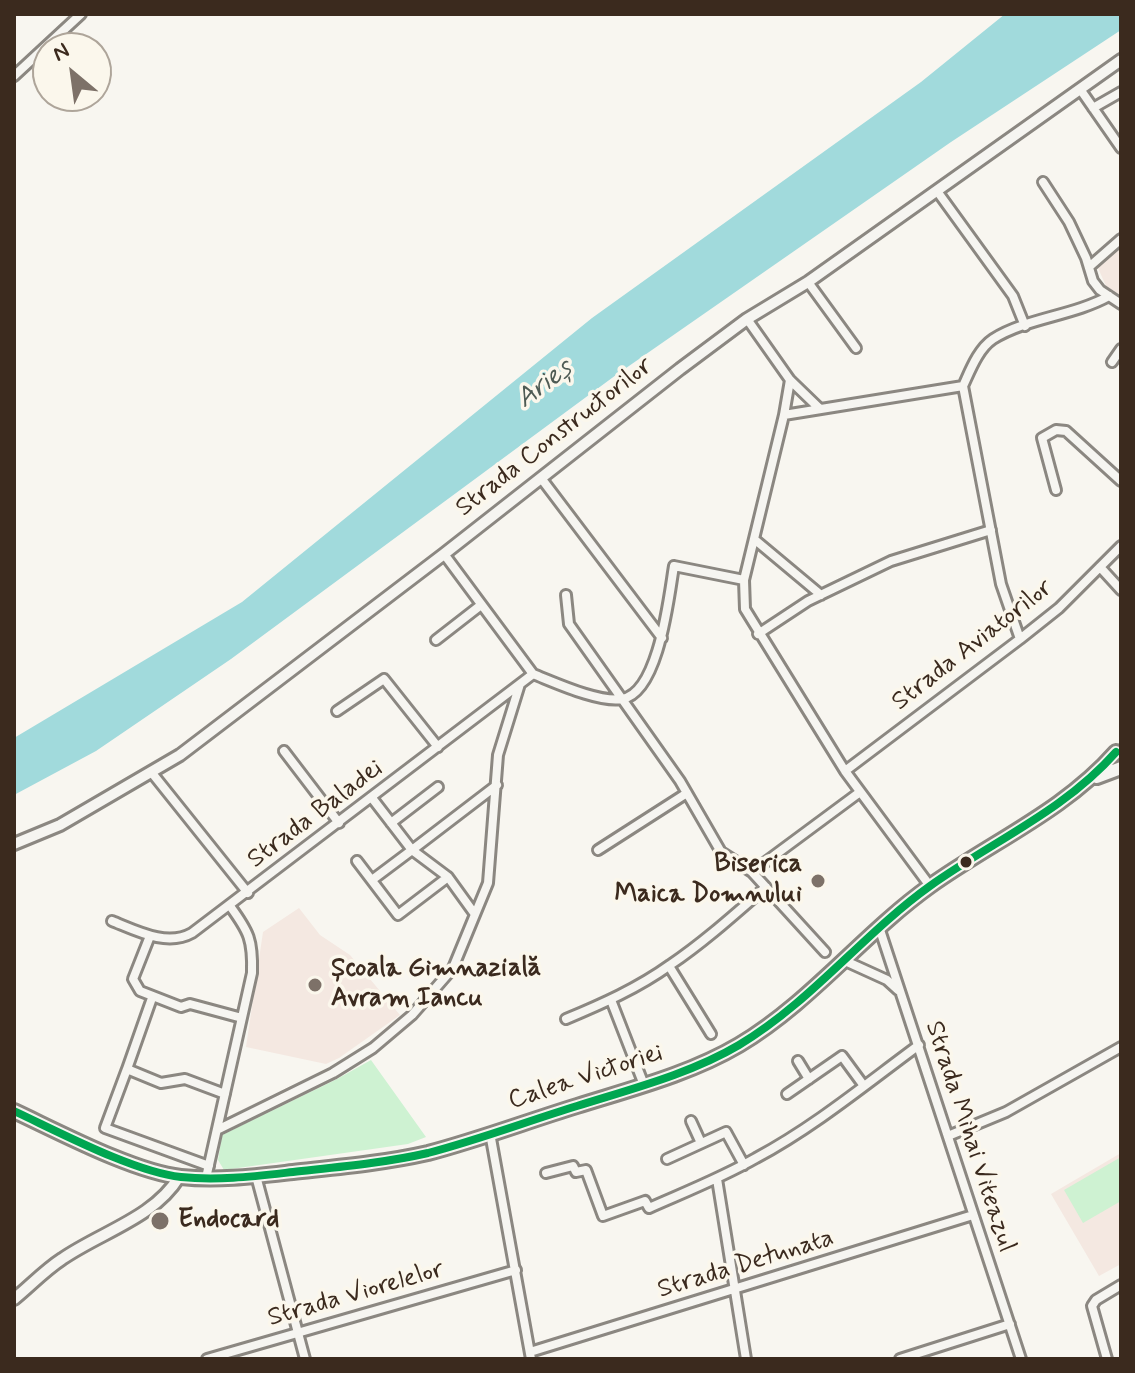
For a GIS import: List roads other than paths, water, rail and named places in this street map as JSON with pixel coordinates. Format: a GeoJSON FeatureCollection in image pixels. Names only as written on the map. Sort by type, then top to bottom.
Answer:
{"type":"FeatureCollection","features":[{"type":"Feature","properties":{"kind":"main road","name":"Calea Victoriei"},"geometry":{"type":"LineString","coordinates":[[1094,778],[1121,768],[1116,761],[1119,750]]}},
{"type":"Feature","properties":{"kind":"main road","name":"Calea Victoriei"},"geometry":{"type":"LineString","coordinates":[[14,1111],[112,1156],[179,1177],[207,1172],[256,1176],[378,1162],[429,1152],[644,1085],[715,1058],[789,1011],[879,927],[930,886],[1094,778],[1119,750]]}},
{"type":"Feature","properties":{"kind":"street"},"geometry":{"type":"LineString","coordinates":[[14,76],[81,14]]}},
{"type":"Feature","properties":{"kind":"street","name":"Strada Constructorilor"},"geometry":{"type":"LineString","coordinates":[[14,844],[60,825],[180,755],[747,319],[808,282],[1121,60]]}},
{"type":"Feature","properties":{"kind":"street"},"geometry":{"type":"LineString","coordinates":[[1080,89],[1121,148]]}},
{"type":"Feature","properties":{"kind":"street"},"geometry":{"type":"LineString","coordinates":[[1093,108],[1121,92]]}},
{"type":"Feature","properties":{"kind":"street"},"geometry":{"type":"LineString","coordinates":[[1043,182],[1069,222],[1093,281],[1121,304]]}},
{"type":"Feature","properties":{"kind":"street"},"geometry":{"type":"LineString","coordinates":[[937,191],[1013,296],[1025,326]]}},
{"type":"Feature","properties":{"kind":"street"},"geometry":{"type":"LineString","coordinates":[[1089,267],[1121,239]]}},
{"type":"Feature","properties":{"kind":"street"},"geometry":{"type":"LineString","coordinates":[[808,282],[856,348]]}},
{"type":"Feature","properties":{"kind":"street"},"geometry":{"type":"LineString","coordinates":[[1020,639],[1001,584],[963,386],[990,340],[1093,305],[1109,296]]}},
{"type":"Feature","properties":{"kind":"street"},"geometry":{"type":"LineString","coordinates":[[747,319],[790,380],[820,409]]}},
{"type":"Feature","properties":{"kind":"street"},"geometry":{"type":"LineString","coordinates":[[1112,362],[1121,349]]}},
{"type":"Feature","properties":{"kind":"street"},"geometry":{"type":"LineString","coordinates":[[790,380],[744,580],[745,609],[845,771],[930,886]]}},
{"type":"Feature","properties":{"kind":"street"},"geometry":{"type":"LineString","coordinates":[[784,415],[963,386]]}},
{"type":"Feature","properties":{"kind":"street"},"geometry":{"type":"LineString","coordinates":[[1056,490],[1042,438],[1056,430],[1066,431],[1121,481]]}},
{"type":"Feature","properties":{"kind":"street"},"geometry":{"type":"LineString","coordinates":[[541,478],[662,638]]}},
{"type":"Feature","properties":{"kind":"street"},"geometry":{"type":"LineString","coordinates":[[758,634],[821,595],[891,561],[991,530]]}},
{"type":"Feature","properties":{"kind":"street"},"geometry":{"type":"LineString","coordinates":[[754,539],[821,595]]}},
{"type":"Feature","properties":{"kind":"street","name":"Strada Aviatorilor"},"geometry":{"type":"LineString","coordinates":[[845,771],[1059,608],[1121,546]]}},
{"type":"Feature","properties":{"kind":"street"},"geometry":{"type":"LineString","coordinates":[[444,554],[533,674],[603,698],[624,699],[640,688],[661,648],[674,566],[744,580]]}},
{"type":"Feature","properties":{"kind":"street"},"geometry":{"type":"LineString","coordinates":[[1100,567],[1121,590]]}},
{"type":"Feature","properties":{"kind":"street"},"geometry":{"type":"LineString","coordinates":[[566,595],[569,624],[687,793],[721,852],[752,872],[825,952]]}},
{"type":"Feature","properties":{"kind":"street"},"geometry":{"type":"LineString","coordinates":[[436,640],[481,605]]}},
{"type":"Feature","properties":{"kind":"street","name":"Strada Baladei"},"geometry":{"type":"LineString","coordinates":[[150,936],[185,936],[230,906],[533,674]]}},
{"type":"Feature","properties":{"kind":"street"},"geometry":{"type":"LineString","coordinates":[[337,711],[384,679],[438,747]]}},
{"type":"Feature","properties":{"kind":"street"},"geometry":{"type":"LineString","coordinates":[[217,1130],[333,1073],[373,1048],[404,1022],[453,968],[488,883],[498,755],[520,684]]}},
{"type":"Feature","properties":{"kind":"street"},"geometry":{"type":"LineString","coordinates":[[284,751],[339,823]]}},
{"type":"Feature","properties":{"kind":"street"},"geometry":{"type":"LineString","coordinates":[[152,773],[248,893]]}},
{"type":"Feature","properties":{"kind":"street"},"geometry":{"type":"LineString","coordinates":[[372,880],[497,785]]}},
{"type":"Feature","properties":{"kind":"street"},"geometry":{"type":"LineString","coordinates":[[391,823],[438,787]]}},
{"type":"Feature","properties":{"kind":"street"},"geometry":{"type":"LineString","coordinates":[[752,872],[860,792]]}},
{"type":"Feature","properties":{"kind":"street"},"geometry":{"type":"LineString","coordinates":[[598,850],[687,793]]}},
{"type":"Feature","properties":{"kind":"street"},"geometry":{"type":"LineString","coordinates":[[372,798],[412,850],[448,877],[474,913]]}},
{"type":"Feature","properties":{"kind":"street"},"geometry":{"type":"LineString","coordinates":[[357,861],[398,915],[448,877]]}},
{"type":"Feature","properties":{"kind":"street"},"geometry":{"type":"LineString","coordinates":[[566,1019],[611,1000],[669,966],[766,887]]}},
{"type":"Feature","properties":{"kind":"street"},"geometry":{"type":"LineString","coordinates":[[152,998],[105,1128],[207,1172],[252,973],[253,951],[248,931],[230,906]]}},
{"type":"Feature","properties":{"kind":"street"},"geometry":{"type":"LineString","coordinates":[[112,921],[150,936],[133,979],[140,991],[181,1007],[190,1004],[242,1018]]}},
{"type":"Feature","properties":{"kind":"street","name":"Strada Mihai Viteazul"},"geometry":{"type":"LineString","coordinates":[[879,927],[1021,1359]]}},
{"type":"Feature","properties":{"kind":"street"},"geometry":{"type":"LineString","coordinates":[[843,960],[881,977],[900,990]]}},
{"type":"Feature","properties":{"kind":"street"},"geometry":{"type":"LineString","coordinates":[[669,966],[711,1034]]}},
{"type":"Feature","properties":{"kind":"street"},"geometry":{"type":"LineString","coordinates":[[611,1000],[644,1085]]}},
{"type":"Feature","properties":{"kind":"street"},"geometry":{"type":"LineString","coordinates":[[546,1173],[573,1166],[576,1172],[586,1170],[603,1216],[645,1201],[649,1208],[744,1165],[824,1115],[919,1045]]}},
{"type":"Feature","properties":{"kind":"street"},"geometry":{"type":"LineString","coordinates":[[948,1136],[1006,1112],[1121,1047]]}},
{"type":"Feature","properties":{"kind":"street"},"geometry":{"type":"LineString","coordinates":[[787,1094],[842,1056],[864,1086]]}},
{"type":"Feature","properties":{"kind":"street"},"geometry":{"type":"LineString","coordinates":[[798,1061],[809,1079]]}},
{"type":"Feature","properties":{"kind":"street"},"geometry":{"type":"LineString","coordinates":[[127,1069],[161,1083],[185,1079],[225,1094]]}},
{"type":"Feature","properties":{"kind":"street"},"geometry":{"type":"LineString","coordinates":[[691,1121],[701,1143]]}},
{"type":"Feature","properties":{"kind":"street"},"geometry":{"type":"LineString","coordinates":[[667,1159],[726,1132],[744,1165]]}},
{"type":"Feature","properties":{"kind":"street"},"geometry":{"type":"LineString","coordinates":[[490,1133],[530,1356]]}},
{"type":"Feature","properties":{"kind":"street"},"geometry":{"type":"LineString","coordinates":[[256,1176],[305,1359]]}},
{"type":"Feature","properties":{"kind":"street"},"geometry":{"type":"LineString","coordinates":[[14,1299],[62,1259],[151,1207],[169,1193],[179,1177]]}},
{"type":"Feature","properties":{"kind":"street"},"geometry":{"type":"LineString","coordinates":[[717,1179],[746,1359]]}},
{"type":"Feature","properties":{"kind":"street","name":"Strada Detunata"},"geometry":{"type":"LineString","coordinates":[[530,1356],[973,1215]]}},
{"type":"Feature","properties":{"kind":"street","name":"Strada Viorelelor"},"geometry":{"type":"LineString","coordinates":[[207,1359],[516,1270]]}},
{"type":"Feature","properties":{"kind":"street"},"geometry":{"type":"LineString","coordinates":[[1107,1359],[1092,1306],[1096,1300],[1121,1285]]}},
{"type":"Feature","properties":{"kind":"street"},"geometry":{"type":"LineString","coordinates":[[900,1359],[1010,1324]]}},
{"type":"Feature","properties":{"kind":"water","name":"Arieș"},"geometry":{"type":"Polygon","coordinates":[[[1005,14],[1121,14],[1121,30],[951,142],[616,375],[231,659],[96,751],[14,795],[14,738],[242,602],[592,318],[921,82],[1005,14]]]}},
{"type":"Feature","properties":{"kind":"place","name":"Biserica Maica Domnului"},"geometry":{"type":"Point","coordinates":[818,881]}},
{"type":"Feature","properties":{"kind":"place","name":"Școala Gimnazială Avram Iancu"},"geometry":{"type":"Point","coordinates":[315,985]}},
{"type":"Feature","properties":{"kind":"place","name":"Endocard"},"geometry":{"type":"Point","coordinates":[160,1221]}}]}
